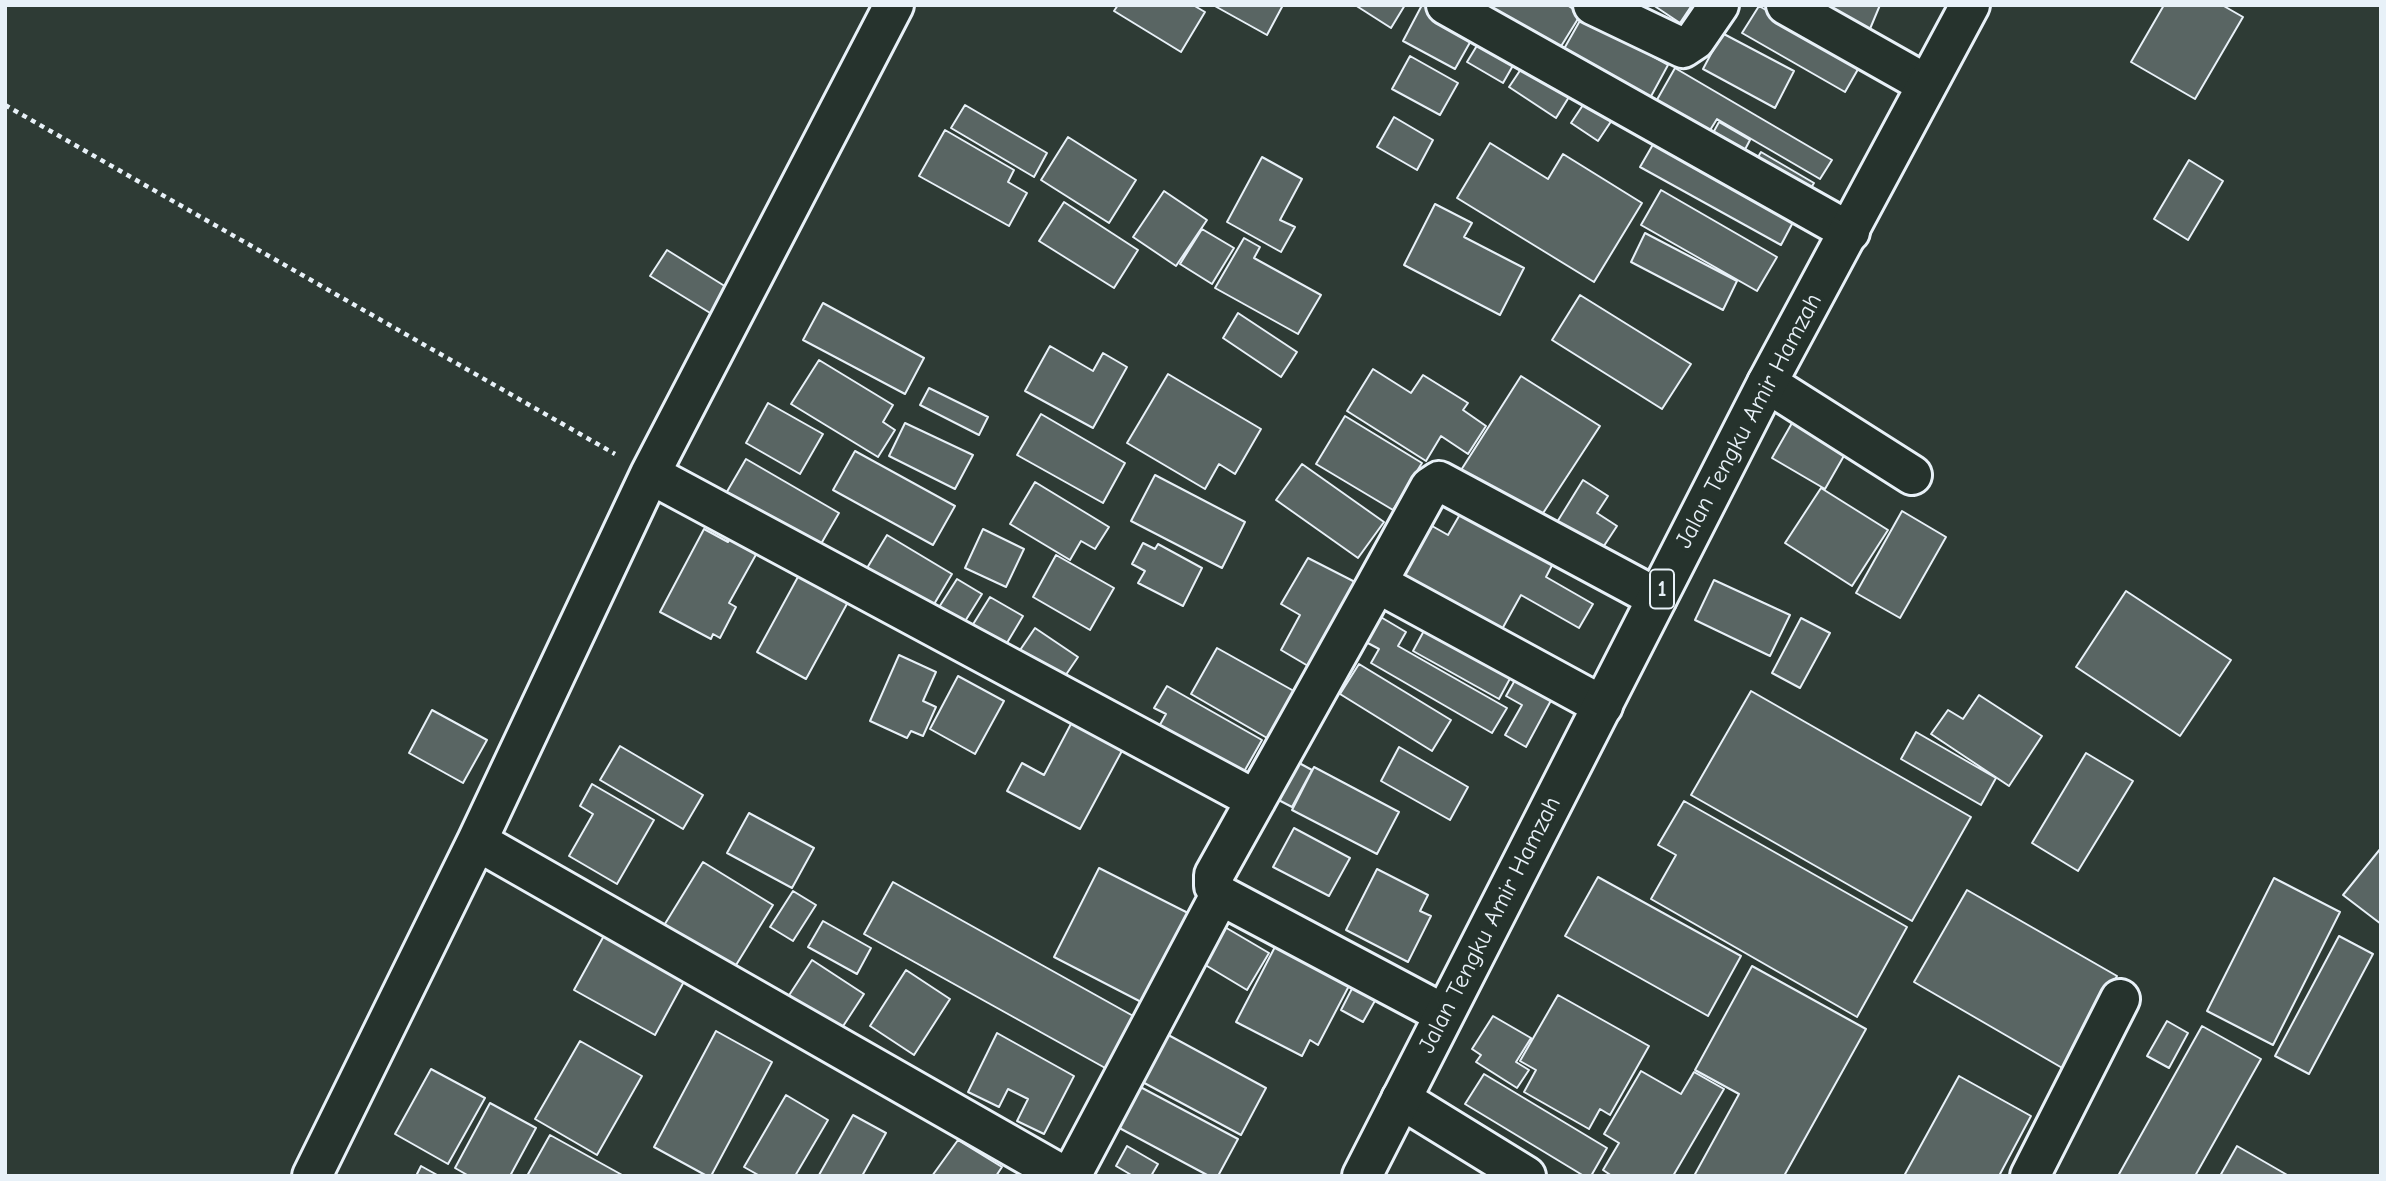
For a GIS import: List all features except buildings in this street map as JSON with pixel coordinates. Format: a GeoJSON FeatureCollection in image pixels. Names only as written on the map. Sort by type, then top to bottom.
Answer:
{"type":"FeatureCollection","features":[{"type":"Feature","properties":{"kind":"main road"},"geometry":{"type":"LineString","coordinates":[[312,1176],[477,841],[650,474],[894,5]]}},
{"type":"Feature","properties":{"kind":"main road"},"geometry":{"type":"LineString","coordinates":[[1446,5],[1850,232]]}},
{"type":"Feature","properties":{"kind":"main road"},"geometry":{"type":"LineString","coordinates":[[1593,5],[1683,48],[1695,40],[1719,5]]}},
{"type":"Feature","properties":{"kind":"main road"},"geometry":{"type":"LineString","coordinates":[[1786,5],[1926,84]]}},
{"type":"Feature","properties":{"kind":"main road","name":"Jalan Tengku Amir Hamzah"},"geometry":{"type":"LineString","coordinates":[[1362,1176],[1767,383],[1970,5]]}},
{"type":"Feature","properties":{"kind":"main road"},"geometry":{"type":"LineString","coordinates":[[1767,383],[1912,475]]}},
{"type":"Feature","properties":{"kind":"main road"},"geometry":{"type":"LineString","coordinates":[[650,474],[1256,800]]}},
{"type":"Feature","properties":{"kind":"main road"},"geometry":{"type":"LineString","coordinates":[[1443,1013],[1220,895],[1214,886],[1214,875],[1430,487],[1438,481],[1657,598]]}},
{"type":"Feature","properties":{"kind":"main road"},"geometry":{"type":"LineString","coordinates":[[1377,583],[1603,706]]}},
{"type":"Feature","properties":{"kind":"main road"},"geometry":{"type":"LineString","coordinates":[[477,841],[1064,1176]]}},
{"type":"Feature","properties":{"kind":"main road"},"geometry":{"type":"LineString","coordinates":[[1071,1176],[1220,895]]}},
{"type":"Feature","properties":{"kind":"main road"},"geometry":{"type":"LineString","coordinates":[[2030,1176],[2120,999]]}},
{"type":"Feature","properties":{"kind":"main road"},"geometry":{"type":"LineString","coordinates":[[1401,1099],[1526,1176]]}},
{"type":"Feature","properties":{"kind":"path"},"geometry":{"type":"LineString","coordinates":[[5,105],[650,474]]}}]}
